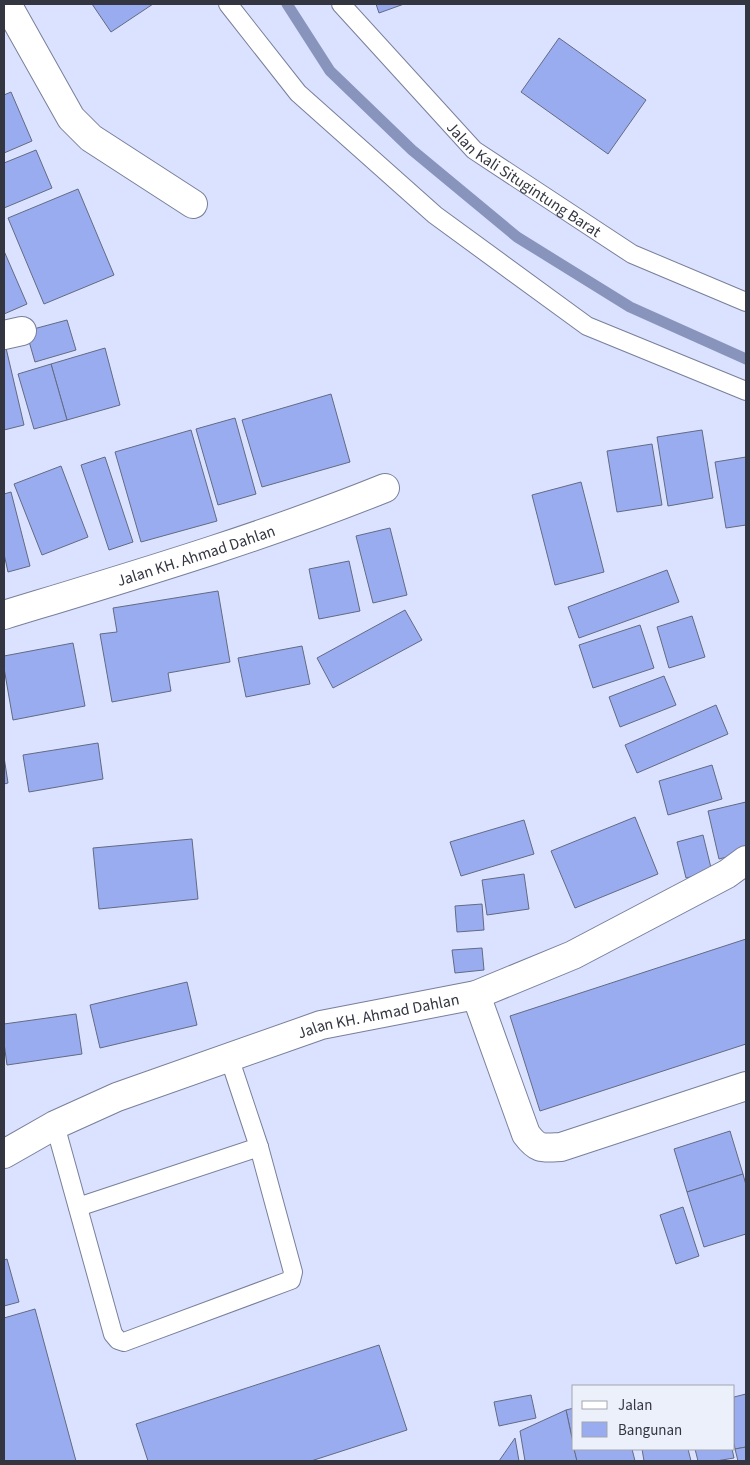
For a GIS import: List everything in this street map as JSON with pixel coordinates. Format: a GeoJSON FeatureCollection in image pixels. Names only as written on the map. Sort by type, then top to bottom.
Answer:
{"type":"FeatureCollection","features":[{"type":"Feature","properties":{"kind":"street"},"geometry":{"type":"LineString","coordinates":[[7,4],[71,118],[91,138],[193,204]]}},
{"type":"Feature","properties":{"kind":"street","name":"Jalan KH. Ahmad Dahlan"},"geometry":{"type":"LineString","coordinates":[[4,615],[326,512],[385,488]]}},
{"type":"Feature","properties":{"kind":"street","name":"Jalan KH. Ahmad Dahlan"},"geometry":{"type":"LineString","coordinates":[[4,1154],[55,1125],[117,1097],[320,1025],[476,995],[574,955],[740,873]]}},
{"type":"Feature","properties":{"kind":"street"},"geometry":{"type":"LineString","coordinates":[[476,995],[526,1134],[533,1144],[543,1148],[561,1148],[746,1086]]}},
{"type":"Feature","properties":{"kind":"lane"},"geometry":{"type":"LineString","coordinates":[[228,4],[298,93],[435,215],[587,326],[746,391]]}},
{"type":"Feature","properties":{"kind":"lane","name":"Jalan Kali Situgintung Barat"},"geometry":{"type":"LineString","coordinates":[[341,4],[474,150],[632,254],[746,302]]}},
{"type":"Feature","properties":{"kind":"lane"},"geometry":{"type":"LineString","coordinates":[[55,1125],[113,1334],[118,1340],[124,1342],[291,1280],[292,1272],[259,1147],[229,1056]]}},
{"type":"Feature","properties":{"kind":"lane"},"geometry":{"type":"LineString","coordinates":[[78,1207],[259,1147]]}},
{"type":"Feature","properties":{"kind":"building"},"geometry":{"type":"Polygon","coordinates":[[[92,4],[153,4],[111,32],[92,4]]]}},
{"type":"Feature","properties":{"kind":"building"},"geometry":{"type":"Polygon","coordinates":[[[376,4],[404,4],[379,13],[376,4]]]}},
{"type":"Feature","properties":{"kind":"building"},"geometry":{"type":"Polygon","coordinates":[[[559,38],[646,100],[608,154],[521,92],[559,38]]]}},
{"type":"Feature","properties":{"kind":"building"},"geometry":{"type":"Polygon","coordinates":[[[11,92],[32,141],[4,153],[4,95],[11,92]]]}},
{"type":"Feature","properties":{"kind":"building"},"geometry":{"type":"Polygon","coordinates":[[[36,150],[52,188],[4,208],[4,163],[36,150]]]}},
{"type":"Feature","properties":{"kind":"building"},"geometry":{"type":"Polygon","coordinates":[[[78,189],[114,275],[44,304],[8,218],[78,189]]]}},
{"type":"Feature","properties":{"kind":"building"},"geometry":{"type":"Polygon","coordinates":[[[4,251],[27,304],[4,314],[4,251]]]}},
{"type":"Feature","properties":{"kind":"building"},"geometry":{"type":"Polygon","coordinates":[[[67,320],[76,350],[35,362],[26,331],[67,320]]]}},
{"type":"Feature","properties":{"kind":"building"},"geometry":{"type":"Polygon","coordinates":[[[4,348],[6,348],[24,425],[4,430],[4,348]]]}},
{"type":"Feature","properties":{"kind":"building"},"geometry":{"type":"Polygon","coordinates":[[[105,348],[120,405],[67,420],[51,364],[105,348]]]}},
{"type":"Feature","properties":{"kind":"building"},"geometry":{"type":"Polygon","coordinates":[[[51,364],[67,420],[34,429],[18,374],[51,364]]]}},
{"type":"Feature","properties":{"kind":"building"},"geometry":{"type":"Polygon","coordinates":[[[331,394],[350,462],[262,487],[242,420],[331,394]]]}},
{"type":"Feature","properties":{"kind":"building"},"geometry":{"type":"Polygon","coordinates":[[[235,418],[256,494],[218,505],[196,429],[235,418]]]}},
{"type":"Feature","properties":{"kind":"building"},"geometry":{"type":"Polygon","coordinates":[[[191,430],[217,521],[141,542],[115,452],[191,430]]]}},
{"type":"Feature","properties":{"kind":"building"},"geometry":{"type":"Polygon","coordinates":[[[702,430],[713,498],[668,506],[657,437],[702,430]]]}},
{"type":"Feature","properties":{"kind":"building"},"geometry":{"type":"Polygon","coordinates":[[[652,444],[662,505],[617,512],[607,451],[652,444]]]}},
{"type":"Feature","properties":{"kind":"building"},"geometry":{"type":"Polygon","coordinates":[[[105,457],[133,542],[109,550],[81,465],[105,457]]]}},
{"type":"Feature","properties":{"kind":"building"},"geometry":{"type":"Polygon","coordinates":[[[746,457],[746,525],[726,528],[715,462],[746,457]]]}},
{"type":"Feature","properties":{"kind":"building"},"geometry":{"type":"Polygon","coordinates":[[[61,466],[88,537],[42,555],[14,484],[61,466]]]}},
{"type":"Feature","properties":{"kind":"building"},"geometry":{"type":"Polygon","coordinates":[[[581,482],[604,572],[555,585],[532,495],[581,482]]]}},
{"type":"Feature","properties":{"kind":"building"},"geometry":{"type":"Polygon","coordinates":[[[11,492],[30,566],[8,572],[4,554],[4,494],[11,492]]]}},
{"type":"Feature","properties":{"kind":"building"},"geometry":{"type":"Polygon","coordinates":[[[390,528],[407,595],[373,603],[356,536],[390,528]]]}},
{"type":"Feature","properties":{"kind":"building"},"geometry":{"type":"Polygon","coordinates":[[[349,561],[360,611],[319,619],[309,569],[349,561]]]}},
{"type":"Feature","properties":{"kind":"building"},"geometry":{"type":"Polygon","coordinates":[[[667,570],[679,602],[579,638],[568,607],[667,570]]]}},
{"type":"Feature","properties":{"kind":"building"},"geometry":{"type":"Polygon","coordinates":[[[218,591],[230,662],[168,673],[171,691],[112,702],[100,634],[117,632],[113,608],[218,591]]]}},
{"type":"Feature","properties":{"kind":"building"},"geometry":{"type":"Polygon","coordinates":[[[405,610],[422,640],[333,688],[317,658],[405,610]]]}},
{"type":"Feature","properties":{"kind":"building"},"geometry":{"type":"Polygon","coordinates":[[[692,616],[705,657],[669,668],[657,627],[692,616]]]}},
{"type":"Feature","properties":{"kind":"building"},"geometry":{"type":"Polygon","coordinates":[[[640,625],[654,668],[593,688],[579,645],[640,625]]]}},
{"type":"Feature","properties":{"kind":"building"},"geometry":{"type":"Polygon","coordinates":[[[73,643],[85,706],[13,720],[4,668],[4,656],[73,643]]]}},
{"type":"Feature","properties":{"kind":"building"},"geometry":{"type":"Polygon","coordinates":[[[302,646],[310,684],[246,697],[238,658],[302,646]]]}},
{"type":"Feature","properties":{"kind":"building"},"geometry":{"type":"Polygon","coordinates":[[[664,676],[676,705],[620,727],[609,697],[664,676]]]}},
{"type":"Feature","properties":{"kind":"building"},"geometry":{"type":"Polygon","coordinates":[[[716,705],[728,734],[637,773],[625,745],[716,705]]]}},
{"type":"Feature","properties":{"kind":"building"},"geometry":{"type":"Polygon","coordinates":[[[98,743],[103,779],[29,792],[23,755],[98,743]]]}},
{"type":"Feature","properties":{"kind":"building"},"geometry":{"type":"Polygon","coordinates":[[[4,757],[8,783],[4,784],[4,757]]]}},
{"type":"Feature","properties":{"kind":"building"},"geometry":{"type":"Polygon","coordinates":[[[712,765],[722,799],[668,815],[659,781],[712,765]]]}},
{"type":"Feature","properties":{"kind":"building"},"geometry":{"type":"Polygon","coordinates":[[[746,802],[746,852],[719,859],[708,811],[746,802]]]}},
{"type":"Feature","properties":{"kind":"building"},"geometry":{"type":"Polygon","coordinates":[[[635,817],[658,874],[575,908],[551,851],[635,817]]]}},
{"type":"Feature","properties":{"kind":"building"},"geometry":{"type":"Polygon","coordinates":[[[524,820],[534,854],[461,876],[450,842],[524,820]]]}},
{"type":"Feature","properties":{"kind":"building"},"geometry":{"type":"Polygon","coordinates":[[[703,835],[712,872],[686,878],[677,842],[703,835]]]}},
{"type":"Feature","properties":{"kind":"building"},"geometry":{"type":"Polygon","coordinates":[[[192,839],[198,899],[99,909],[93,848],[192,839]]]}},
{"type":"Feature","properties":{"kind":"building"},"geometry":{"type":"Polygon","coordinates":[[[524,874],[529,909],[487,915],[482,880],[524,874]]]}},
{"type":"Feature","properties":{"kind":"building"},"geometry":{"type":"Polygon","coordinates":[[[482,904],[484,930],[457,932],[455,906],[482,904]]]}},
{"type":"Feature","properties":{"kind":"building"},"geometry":{"type":"Polygon","coordinates":[[[746,939],[746,1044],[540,1111],[510,1016],[746,939]]]}},
{"type":"Feature","properties":{"kind":"building"},"geometry":{"type":"Polygon","coordinates":[[[482,948],[484,970],[455,973],[452,950],[482,948]]]}},
{"type":"Feature","properties":{"kind":"building"},"geometry":{"type":"Polygon","coordinates":[[[187,982],[197,1025],[100,1048],[90,1005],[187,982]]]}},
{"type":"Feature","properties":{"kind":"building"},"geometry":{"type":"Polygon","coordinates":[[[76,1014],[82,1054],[7,1065],[4,1024],[76,1014]]]}},
{"type":"Feature","properties":{"kind":"building"},"geometry":{"type":"Polygon","coordinates":[[[730,1131],[743,1174],[687,1192],[674,1149],[730,1131]]]}},
{"type":"Feature","properties":{"kind":"building"},"geometry":{"type":"Polygon","coordinates":[[[743,1174],[746,1185],[746,1234],[704,1247],[687,1192],[743,1174]]]}},
{"type":"Feature","properties":{"kind":"building"},"geometry":{"type":"Polygon","coordinates":[[[683,1207],[699,1256],[676,1264],[660,1215],[683,1207]]]}},
{"type":"Feature","properties":{"kind":"building"},"geometry":{"type":"Polygon","coordinates":[[[7,1259],[19,1302],[4,1306],[4,1260],[7,1259]]]}},
{"type":"Feature","properties":{"kind":"building"},"geometry":{"type":"Polygon","coordinates":[[[35,1309],[76,1461],[4,1461],[4,1318],[35,1309]]]}},
{"type":"Feature","properties":{"kind":"building"},"geometry":{"type":"Polygon","coordinates":[[[379,1345],[407,1430],[311,1461],[148,1461],[136,1424],[379,1345]]]}},
{"type":"Feature","properties":{"kind":"building"},"geometry":{"type":"Polygon","coordinates":[[[746,1394],[746,1447],[735,1449],[735,1397],[746,1394]]]}},
{"type":"Feature","properties":{"kind":"building"},"geometry":{"type":"Polygon","coordinates":[[[531,1395],[536,1418],[499,1426],[494,1402],[531,1395]]]}},
{"type":"Feature","properties":{"kind":"building"},"geometry":{"type":"Polygon","coordinates":[[[572,1408],[572,1438],[566,1410],[572,1408]]]}},
{"type":"Feature","properties":{"kind":"building"},"geometry":{"type":"Polygon","coordinates":[[[566,1410],[572,1438],[572,1450],[575,1450],[577,1461],[525,1461],[520,1431],[566,1410]]]}},
{"type":"Feature","properties":{"kind":"building"},"geometry":{"type":"Polygon","coordinates":[[[515,1438],[519,1461],[499,1461],[515,1438]]]}},
{"type":"Feature","properties":{"kind":"building"},"geometry":{"type":"Polygon","coordinates":[[[746,1447],[746,1461],[738,1461],[735,1449],[746,1447]]]}},
{"type":"Feature","properties":{"kind":"building"},"geometry":{"type":"Polygon","coordinates":[[[574,1450],[632,1450],[635,1461],[577,1461],[574,1450]]]}},
{"type":"Feature","properties":{"kind":"building"},"geometry":{"type":"Polygon","coordinates":[[[642,1450],[688,1450],[691,1461],[644,1461],[642,1450]]]}},
{"type":"Feature","properties":{"kind":"building"},"geometry":{"type":"Polygon","coordinates":[[[695,1450],[732,1450],[734,1458],[716,1461],[698,1461],[695,1450]]]}},
{"type":"Feature","properties":{"kind":"waterway"},"geometry":{"type":"LineString","coordinates":[[287,4],[330,71],[412,150],[517,237],[630,307],[746,359]]}}]}
